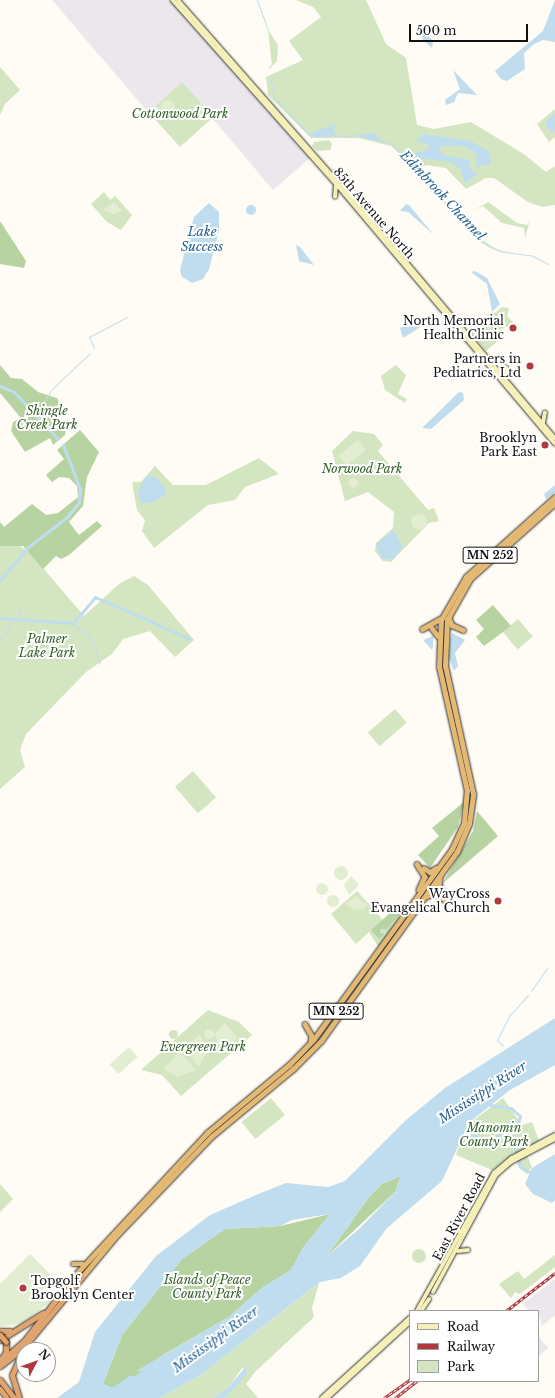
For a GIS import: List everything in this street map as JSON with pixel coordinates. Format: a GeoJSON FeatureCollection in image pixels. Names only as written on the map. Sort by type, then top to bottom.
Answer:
{"type":"FeatureCollection","features":[{"type":"Feature","properties":{"kind":"highway","name":"MN 252"},"geometry":{"type":"LineString","coordinates":[[61,1293],[86,1262],[207,1133],[310,1043],[453,847],[464,820],[467,789],[440,672],[438,636],[451,596],[470,572],[555,497]]}},
{"type":"Feature","properties":{"kind":"highway","name":"MN 252"},"geometry":{"type":"LineString","coordinates":[[46,1320],[116,1235],[208,1140],[314,1048],[442,873],[465,836],[473,798],[471,774],[445,666],[444,640],[449,615],[471,578],[555,503]]}},
{"type":"Feature","properties":{"kind":"highway"},"geometry":{"type":"LineString","coordinates":[[422,629],[438,622],[451,596]]}},
{"type":"Feature","properties":{"kind":"highway"},"geometry":{"type":"LineString","coordinates":[[449,615],[451,624],[463,630]]}},
{"type":"Feature","properties":{"kind":"highway"},"geometry":{"type":"LineString","coordinates":[[432,628],[438,636]]}},
{"type":"Feature","properties":{"kind":"highway"},"geometry":{"type":"LineString","coordinates":[[424,868],[434,871],[453,847]]}},
{"type":"Feature","properties":{"kind":"highway"},"geometry":{"type":"LineString","coordinates":[[408,910],[425,880],[417,864]]}},
{"type":"Feature","properties":{"kind":"highway"},"geometry":{"type":"LineString","coordinates":[[424,899],[435,893],[446,898],[439,885],[442,873]]}},
{"type":"Feature","properties":{"kind":"highway"},"geometry":{"type":"LineString","coordinates":[[305,1024],[312,1036],[310,1043]]}},
{"type":"Feature","properties":{"kind":"highway"},"geometry":{"type":"LineString","coordinates":[[73,1264],[86,1262]]}},
{"type":"Feature","properties":{"kind":"highway"},"geometry":{"type":"LineString","coordinates":[[0,1340],[24,1327],[61,1293]]}},
{"type":"Feature","properties":{"kind":"highway"},"geometry":{"type":"LineString","coordinates":[[0,1361],[20,1346],[61,1293]]}},
{"type":"Feature","properties":{"kind":"highway"},"geometry":{"type":"LineString","coordinates":[[0,1366],[21,1350],[46,1320]]}},
{"type":"Feature","properties":{"kind":"highway"},"geometry":{"type":"LineString","coordinates":[[19,1398],[12,1383],[14,1365],[46,1320]]}},
{"type":"Feature","properties":{"kind":"highway"},"geometry":{"type":"LineString","coordinates":[[0,1331],[24,1327]]}},
{"type":"Feature","properties":{"kind":"highway"},"geometry":{"type":"LineString","coordinates":[[0,1335],[6,1342],[6,1352],[0,1361]]}},
{"type":"Feature","properties":{"kind":"highway"},"geometry":{"type":"LineString","coordinates":[[0,1380],[14,1398]]}},
{"type":"Feature","properties":{"kind":"highway"},"geometry":{"type":"LineString","coordinates":[[0,1389],[7,1398]]}},
{"type":"Feature","properties":{"kind":"main road","name":"85th Avenue North"},"geometry":{"type":"LineString","coordinates":[[173,0],[328,176],[555,443]]}},
{"type":"Feature","properties":{"kind":"main road","name":"85th Avenue North"},"geometry":{"type":"LineString","coordinates":[[178,0],[347,192],[555,438]]}},
{"type":"Feature","properties":{"kind":"main road"},"geometry":{"type":"LineString","coordinates":[[328,176],[337,189],[335,197]]}},
{"type":"Feature","properties":{"kind":"main road"},"geometry":{"type":"LineString","coordinates":[[506,368],[505,376],[521,397]]}},
{"type":"Feature","properties":{"kind":"main road"},"geometry":{"type":"LineString","coordinates":[[545,413],[542,420],[551,433]]}},
{"type":"Feature","properties":{"kind":"main road","name":"East River Road"},"geometry":{"type":"LineString","coordinates":[[418,1310],[464,1230],[491,1177],[518,1156],[555,1135]]}},
{"type":"Feature","properties":{"kind":"main road","name":"East River Road"},"geometry":{"type":"LineString","coordinates":[[422,1310],[455,1253],[494,1179],[518,1156],[555,1139]]}},
{"type":"Feature","properties":{"kind":"main road"},"geometry":{"type":"LineString","coordinates":[[455,1231],[464,1230]]}},
{"type":"Feature","properties":{"kind":"main road"},"geometry":{"type":"LineString","coordinates":[[455,1253],[460,1249],[468,1250]]}},
{"type":"Feature","properties":{"kind":"main road"},"geometry":{"type":"LineString","coordinates":[[322,1398],[409,1319]]}},
{"type":"Feature","properties":{"kind":"main road"},"geometry":{"type":"LineString","coordinates":[[327,1398],[409,1323]]}},
{"type":"Feature","properties":{"kind":"shaded area"},"geometry":{"type":"Polygon","coordinates":[[[52,0],[170,0],[310,158],[273,190],[182,82],[148,112],[52,0]]]}},
{"type":"Feature","properties":{"kind":"shaded area"},"geometry":{"type":"Polygon","coordinates":[[[555,1279],[555,1315],[542,1326],[539,1310],[528,1310],[523,1304],[555,1279]]]}},
{"type":"Feature","properties":{"kind":"shaded area"},"geometry":{"type":"Polygon","coordinates":[[[539,1337],[548,1348],[539,1356],[539,1337]]]}},
{"type":"Feature","properties":{"kind":"green space"},"geometry":{"type":"Polygon","coordinates":[[[296,0],[366,0],[386,44],[406,58],[417,125],[434,129],[471,122],[525,155],[546,172],[555,166],[555,205],[542,207],[528,202],[494,178],[486,178],[466,189],[446,168],[426,165],[418,169],[475,235],[496,249],[516,254],[492,249],[473,237],[417,170],[391,146],[359,138],[311,138],[268,95],[266,77],[303,60],[289,41],[321,17],[313,7],[296,0]]]}},
{"type":"Feature","properties":{"kind":"green space"},"geometry":{"type":"Polygon","coordinates":[[[268,30],[278,45],[277,61],[272,66],[268,30]]]}},
{"type":"Feature","properties":{"kind":"green space"},"geometry":{"type":"Polygon","coordinates":[[[0,67],[20,90],[5,104],[0,115],[0,67]]]}},
{"type":"Feature","properties":{"kind":"green space","name":"Cottonwood Park"},"geometry":{"type":"Polygon","coordinates":[[[182,82],[213,117],[180,147],[149,112],[182,82]]]}},
{"type":"Feature","properties":{"kind":"green space"},"geometry":{"type":"Polygon","coordinates":[[[168,100],[173,102],[175,107],[173,112],[168,114],[163,112],[161,107],[163,102],[168,100]]]}},
{"type":"Feature","properties":{"kind":"green space"},"geometry":{"type":"Polygon","coordinates":[[[555,109],[555,137],[549,142],[537,124],[555,109]]]}},
{"type":"Feature","properties":{"kind":"green space"},"geometry":{"type":"Polygon","coordinates":[[[329,140],[332,144],[330,150],[317,151],[312,146],[314,142],[329,140]]]}},
{"type":"Feature","properties":{"kind":"green space"},"geometry":{"type":"Polygon","coordinates":[[[104,192],[110,200],[115,196],[132,215],[121,230],[107,222],[91,204],[104,192]]]}},
{"type":"Feature","properties":{"kind":"green space"},"geometry":{"type":"Polygon","coordinates":[[[114,202],[122,211],[113,214],[103,210],[114,202]]]}},
{"type":"Feature","properties":{"kind":"green space"},"geometry":{"type":"Polygon","coordinates":[[[488,202],[517,223],[528,225],[531,217],[525,238],[524,228],[502,223],[483,206],[473,211],[488,202]]]}},
{"type":"Feature","properties":{"kind":"green space"},"geometry":{"type":"Polygon","coordinates":[[[0,221],[26,261],[24,268],[0,264],[0,221]]]}},
{"type":"Feature","properties":{"kind":"green space"},"geometry":{"type":"Polygon","coordinates":[[[502,307],[509,308],[507,316],[514,323],[493,333],[493,341],[499,340],[486,351],[471,333],[485,322],[489,312],[493,314],[502,307]]]}},
{"type":"Feature","properties":{"kind":"green space","name":"Shingle Creek Park"},"geometry":{"type":"Polygon","coordinates":[[[0,365],[11,378],[22,379],[38,392],[57,398],[63,410],[53,414],[66,428],[65,435],[53,445],[50,438],[25,452],[11,431],[13,422],[21,418],[0,393],[0,365]]]}},
{"type":"Feature","properties":{"kind":"green space"},"geometry":{"type":"Polygon","coordinates":[[[396,365],[406,375],[398,394],[407,399],[405,403],[385,390],[381,376],[396,365]]]}},
{"type":"Feature","properties":{"kind":"green space"},"geometry":{"type":"Polygon","coordinates":[[[80,430],[99,452],[87,477],[83,506],[69,522],[79,535],[97,521],[102,526],[69,555],[61,559],[56,556],[43,569],[23,546],[0,546],[0,522],[4,527],[32,504],[46,515],[58,513],[78,497],[77,486],[69,478],[59,477],[52,482],[46,475],[64,459],[57,450],[80,430]]]}},
{"type":"Feature","properties":{"kind":"green space","name":"Norwood Park"},"geometry":{"type":"Polygon","coordinates":[[[353,431],[374,434],[383,445],[378,451],[428,510],[434,508],[439,521],[429,523],[391,562],[383,561],[375,551],[376,543],[393,528],[394,512],[368,492],[345,501],[332,451],[353,431]]]}},
{"type":"Feature","properties":{"kind":"green space"},"geometry":{"type":"Polygon","coordinates":[[[358,440],[366,450],[347,466],[339,456],[358,440]]]}},
{"type":"Feature","properties":{"kind":"green space"},"geometry":{"type":"Polygon","coordinates":[[[259,458],[279,474],[245,487],[235,500],[208,505],[154,548],[142,531],[145,520],[137,510],[132,482],[141,482],[155,466],[173,485],[206,485],[259,458]]]}},
{"type":"Feature","properties":{"kind":"green space"},"geometry":{"type":"Polygon","coordinates":[[[351,478],[355,478],[357,479],[357,487],[351,488],[348,485],[348,481],[351,478]]]}},
{"type":"Feature","properties":{"kind":"green space"},"geometry":{"type":"Polygon","coordinates":[[[419,514],[426,519],[427,522],[422,529],[419,530],[412,525],[411,522],[416,515],[419,514]]]}},
{"type":"Feature","properties":{"kind":"green space","name":"Palmer Lake Park"},"geometry":{"type":"Polygon","coordinates":[[[17,544],[32,555],[84,616],[119,584],[134,576],[148,585],[194,640],[175,657],[150,631],[123,639],[112,654],[86,672],[26,734],[20,750],[25,767],[0,789],[0,546],[17,544]]]}},
{"type":"Feature","properties":{"kind":"green space"},"geometry":{"type":"Polygon","coordinates":[[[493,605],[511,626],[484,646],[476,637],[484,629],[476,620],[493,605]]]}},
{"type":"Feature","properties":{"kind":"green space"},"geometry":{"type":"Polygon","coordinates":[[[518,619],[533,637],[517,649],[503,632],[518,619]]]}},
{"type":"Feature","properties":{"kind":"green space"},"geometry":{"type":"Polygon","coordinates":[[[395,709],[407,723],[380,746],[368,733],[395,709]]]}},
{"type":"Feature","properties":{"kind":"green space"},"geometry":{"type":"Polygon","coordinates":[[[193,771],[216,797],[198,813],[175,787],[193,771]]]}},
{"type":"Feature","properties":{"kind":"green space"},"geometry":{"type":"Polygon","coordinates":[[[464,802],[458,827],[430,868],[418,855],[439,836],[432,828],[464,802]]]}},
{"type":"Feature","properties":{"kind":"green space"},"geometry":{"type":"Polygon","coordinates":[[[477,811],[498,836],[442,884],[473,831],[477,811]]]}},
{"type":"Feature","properties":{"kind":"green space"},"geometry":{"type":"Polygon","coordinates":[[[338,866],[344,866],[348,870],[348,876],[344,880],[338,880],[334,876],[334,870],[338,866]]]}},
{"type":"Feature","properties":{"kind":"green space"},"geometry":{"type":"Polygon","coordinates":[[[351,876],[359,885],[349,895],[344,885],[351,876]]]}},
{"type":"Feature","properties":{"kind":"green space"},"geometry":{"type":"Polygon","coordinates":[[[322,883],[326,885],[328,889],[326,893],[322,895],[318,893],[316,889],[318,885],[322,883]]]}},
{"type":"Feature","properties":{"kind":"green space"},"geometry":{"type":"Polygon","coordinates":[[[357,891],[383,920],[372,930],[379,939],[381,929],[387,929],[405,911],[379,948],[369,932],[356,944],[331,914],[357,891]]]}},
{"type":"Feature","properties":{"kind":"green space"},"geometry":{"type":"Polygon","coordinates":[[[333,895],[337,897],[339,901],[337,905],[333,907],[329,905],[327,901],[329,897],[333,895]]]}},
{"type":"Feature","properties":{"kind":"green space"},"geometry":{"type":"Polygon","coordinates":[[[356,896],[368,905],[364,909],[354,910],[346,904],[356,896]]]}},
{"type":"Feature","properties":{"kind":"green space"},"geometry":{"type":"Polygon","coordinates":[[[399,905],[404,910],[387,929],[381,929],[380,933],[384,934],[379,939],[371,930],[399,905]]]}},
{"type":"Feature","properties":{"kind":"green space","name":"Evergreen Park"},"geometry":{"type":"Polygon","coordinates":[[[208,1010],[239,1022],[252,1035],[181,1096],[162,1075],[141,1070],[208,1010]]]}},
{"type":"Feature","properties":{"kind":"green space"},"geometry":{"type":"Polygon","coordinates":[[[224,1022],[238,1038],[221,1054],[215,1034],[224,1022]]]}},
{"type":"Feature","properties":{"kind":"green space"},"geometry":{"type":"Polygon","coordinates":[[[173,1029],[178,1034],[173,1039],[168,1034],[173,1029]]]}},
{"type":"Feature","properties":{"kind":"green space"},"geometry":{"type":"Polygon","coordinates":[[[207,1029],[211,1029],[213,1030],[213,1038],[207,1039],[204,1036],[204,1032],[207,1029]]]}},
{"type":"Feature","properties":{"kind":"green space"},"geometry":{"type":"Polygon","coordinates":[[[200,1034],[207,1051],[199,1067],[184,1049],[200,1034]]]}},
{"type":"Feature","properties":{"kind":"green space"},"geometry":{"type":"Polygon","coordinates":[[[129,1047],[138,1057],[118,1074],[110,1064],[129,1047]]]}},
{"type":"Feature","properties":{"kind":"green space"},"geometry":{"type":"Polygon","coordinates":[[[178,1053],[181,1053],[196,1070],[178,1077],[163,1069],[178,1053]]]}},
{"type":"Feature","properties":{"kind":"green space"},"geometry":{"type":"Polygon","coordinates":[[[271,1098],[285,1115],[255,1139],[241,1122],[271,1098]]]}},
{"type":"Feature","properties":{"kind":"green space","name":"Manomin County Park"},"geometry":{"type":"Polygon","coordinates":[[[503,1098],[522,1125],[532,1122],[539,1141],[524,1149],[532,1167],[527,1174],[519,1168],[514,1153],[492,1170],[456,1155],[466,1126],[503,1098]]]}},
{"type":"Feature","properties":{"kind":"green space"},"geometry":{"type":"Polygon","coordinates":[[[401,1176],[395,1192],[327,1256],[369,1197],[382,1184],[401,1176]]]}},
{"type":"Feature","properties":{"kind":"green space"},"geometry":{"type":"Polygon","coordinates":[[[0,1184],[13,1199],[0,1212],[0,1184]]]}},
{"type":"Feature","properties":{"kind":"green space","name":"Islands of Peace County Park"},"geometry":{"type":"Polygon","coordinates":[[[330,1214],[303,1248],[291,1270],[262,1288],[229,1317],[163,1355],[137,1376],[112,1388],[103,1384],[122,1335],[182,1259],[225,1229],[280,1226],[330,1214]]]}},
{"type":"Feature","properties":{"kind":"green space"},"geometry":{"type":"Polygon","coordinates":[[[419,1249],[424,1251],[426,1256],[424,1261],[419,1263],[414,1261],[412,1256],[414,1251],[419,1249]]]}},
{"type":"Feature","properties":{"kind":"green space","name":"Topgolf Brooklyn Center"},"geometry":{"type":"Polygon","coordinates":[[[30,1254],[54,1278],[41,1291],[51,1301],[23,1323],[0,1327],[0,1284],[30,1254]]]}},
{"type":"Feature","properties":{"kind":"green space"},"geometry":{"type":"Polygon","coordinates":[[[555,1255],[555,1267],[520,1294],[515,1292],[511,1298],[499,1284],[518,1271],[524,1279],[555,1255]]]}},
{"type":"Feature","properties":{"kind":"green space","name":"Islands of Peace County Park"},"geometry":{"type":"Polygon","coordinates":[[[319,1283],[312,1308],[314,1317],[255,1372],[246,1384],[258,1398],[224,1398],[247,1372],[247,1369],[242,1368],[229,1387],[213,1398],[159,1398],[199,1376],[319,1283]]]}},
{"type":"Feature","properties":{"kind":"water"},"geometry":{"type":"Polygon","coordinates":[[[555,0],[555,42],[543,40],[534,44],[524,53],[525,69],[507,81],[501,79],[495,71],[543,31],[555,0]]]}},
{"type":"Feature","properties":{"kind":"water"},"geometry":{"type":"Polygon","coordinates":[[[420,28],[433,41],[432,48],[423,40],[420,28]]]}},
{"type":"Feature","properties":{"kind":"water"},"geometry":{"type":"Polygon","coordinates":[[[453,70],[477,95],[458,93],[454,102],[446,105],[445,100],[460,89],[453,70]]]}},
{"type":"Feature","properties":{"kind":"water"},"geometry":{"type":"Polygon","coordinates":[[[555,113],[555,131],[551,133],[545,123],[555,113]]]}},
{"type":"Feature","properties":{"kind":"water"},"geometry":{"type":"Polygon","coordinates":[[[336,124],[333,132],[340,136],[315,137],[308,134],[336,124]]]}},
{"type":"Feature","properties":{"kind":"water"},"geometry":{"type":"Polygon","coordinates":[[[375,133],[380,140],[395,146],[354,135],[375,133]]]}},
{"type":"Feature","properties":{"kind":"water"},"geometry":{"type":"Polygon","coordinates":[[[423,134],[471,141],[489,152],[491,164],[476,167],[477,155],[464,146],[442,146],[439,150],[443,155],[469,160],[470,169],[478,174],[465,183],[460,168],[448,161],[415,158],[416,153],[429,149],[428,144],[416,141],[423,134]]]}},
{"type":"Feature","properties":{"kind":"water","name":"Lake Success"},"geometry":{"type":"Polygon","coordinates":[[[209,203],[219,212],[219,231],[209,269],[203,279],[192,283],[182,277],[180,270],[194,217],[209,203]]]}},
{"type":"Feature","properties":{"kind":"water"},"geometry":{"type":"Polygon","coordinates":[[[406,204],[409,205],[434,235],[408,212],[400,211],[406,204]]]}},
{"type":"Feature","properties":{"kind":"water"},"geometry":{"type":"Polygon","coordinates":[[[249,205],[253,205],[255,206],[255,214],[249,215],[246,212],[246,208],[249,205]]]}},
{"type":"Feature","properties":{"kind":"water"},"geometry":{"type":"Polygon","coordinates":[[[296,245],[300,247],[314,265],[299,261],[296,245]]]}},
{"type":"Feature","properties":{"kind":"water"},"geometry":{"type":"Polygon","coordinates":[[[475,271],[487,278],[500,304],[492,312],[487,284],[471,272],[475,271]]]}},
{"type":"Feature","properties":{"kind":"water"},"geometry":{"type":"Polygon","coordinates":[[[414,316],[422,326],[403,338],[400,328],[414,316]]]}},
{"type":"Feature","properties":{"kind":"water"},"geometry":{"type":"Polygon","coordinates":[[[459,392],[463,393],[464,400],[431,429],[422,428],[459,392]]]}},
{"type":"Feature","properties":{"kind":"water"},"geometry":{"type":"Polygon","coordinates":[[[146,476],[156,478],[165,488],[166,495],[151,503],[141,503],[137,494],[146,476]]]}},
{"type":"Feature","properties":{"kind":"water"},"geometry":{"type":"Polygon","coordinates":[[[555,485],[555,492],[546,499],[544,494],[555,485]]]}},
{"type":"Feature","properties":{"kind":"water"},"geometry":{"type":"Polygon","coordinates":[[[393,530],[403,546],[393,559],[381,559],[376,544],[393,530]]]}},
{"type":"Feature","properties":{"kind":"water"},"geometry":{"type":"Polygon","coordinates":[[[452,633],[465,640],[455,653],[458,666],[454,671],[447,653],[452,633]]]}},
{"type":"Feature","properties":{"kind":"water"},"geometry":{"type":"Polygon","coordinates":[[[433,636],[433,647],[432,650],[423,640],[433,636]]]}},
{"type":"Feature","properties":{"kind":"water","name":"Mississippi River"},"geometry":{"type":"Polygon","coordinates":[[[555,1018],[555,1065],[510,1090],[466,1125],[467,1132],[491,1141],[461,1140],[442,1181],[386,1229],[360,1266],[341,1278],[320,1282],[199,1376],[159,1398],[57,1398],[79,1382],[95,1332],[156,1256],[210,1215],[286,1183],[328,1187],[345,1181],[406,1120],[445,1088],[555,1018]],[[401,1176],[382,1184],[369,1197],[327,1256],[359,1229],[395,1192],[401,1176]],[[330,1214],[292,1220],[280,1226],[225,1229],[182,1259],[122,1335],[103,1384],[112,1388],[130,1376],[136,1376],[142,1371],[136,1371],[229,1317],[262,1288],[291,1270],[303,1248],[330,1214]]]}},
{"type":"Feature","properties":{"kind":"water"},"geometry":{"type":"Polygon","coordinates":[[[555,1154],[555,1200],[552,1203],[533,1194],[525,1184],[532,1168],[555,1154]]]}},
{"type":"Feature","properties":{"kind":"water"},"geometry":{"type":"Polygon","coordinates":[[[246,1366],[247,1372],[236,1387],[224,1398],[213,1398],[229,1387],[246,1366]]]}},
{"type":"Feature","properties":{"kind":"waterway","name":"Edinbrook Channel"},"geometry":{"type":"LineString","coordinates":[[257,0],[268,30]]}},
{"type":"Feature","properties":{"kind":"waterway","name":"Edinbrook Channel"},"geometry":{"type":"LineString","coordinates":[[270,79],[275,99],[309,134]]}},
{"type":"Feature","properties":{"kind":"waterway","name":"Edinbrook Channel"},"geometry":{"type":"LineString","coordinates":[[339,136],[355,136]]}},
{"type":"Feature","properties":{"kind":"waterway","name":"Edinbrook Channel"},"geometry":{"type":"LineString","coordinates":[[394,146],[480,241],[499,251],[533,256],[548,264]]}},
{"type":"Feature","properties":{"kind":"waterway"},"geometry":{"type":"LineString","coordinates":[[94,348],[89,337],[127,317]]}},
{"type":"Feature","properties":{"kind":"waterway"},"geometry":{"type":"LineString","coordinates":[[40,408],[52,389],[89,354]]}},
{"type":"Feature","properties":{"kind":"waterway"},"geometry":{"type":"LineString","coordinates":[[0,386],[14,392],[58,439]]}},
{"type":"Feature","properties":{"kind":"waterway"},"geometry":{"type":"LineString","coordinates":[[0,580],[27,548],[67,517],[79,502],[80,489],[63,445]]}},
{"type":"Feature","properties":{"kind":"waterway"},"geometry":{"type":"LineString","coordinates":[[75,621],[95,597],[143,618]]}},
{"type":"Feature","properties":{"kind":"waterway"},"geometry":{"type":"LineString","coordinates":[[0,640],[22,609]]}},
{"type":"Feature","properties":{"kind":"waterway"},"geometry":{"type":"LineString","coordinates":[[0,618],[74,623]]}},
{"type":"Feature","properties":{"kind":"waterway"},"geometry":{"type":"LineString","coordinates":[[143,618],[190,639]]}},
{"type":"Feature","properties":{"kind":"waterway"},"geometry":{"type":"LineString","coordinates":[[73,625],[88,635],[96,650]]}},
{"type":"Feature","properties":{"kind":"waterway"},"geometry":{"type":"LineString","coordinates":[[96,651],[100,663]]}},
{"type":"Feature","properties":{"kind":"waterway"},"geometry":{"type":"LineString","coordinates":[[531,991],[547,968]]}},
{"type":"Feature","properties":{"kind":"waterway"},"geometry":{"type":"LineString","coordinates":[[503,1046],[497,1040],[510,1015],[528,995]]}},
{"type":"Feature","properties":{"kind":"waterway","name":"Mississippi River"},"geometry":{"type":"LineString","coordinates":[[490,1105],[511,1108],[520,1116],[518,1123],[504,1124]]}},
{"type":"Feature","properties":{"kind":"waterway"},"geometry":{"type":"LineString","coordinates":[[488,1141],[494,1141],[501,1129],[515,1147],[520,1166],[532,1174]]}},
{"type":"Feature","properties":{"kind":"railway"},"geometry":{"type":"LineString","coordinates":[[507,1310],[555,1273]]}},
{"type":"Feature","properties":{"kind":"railway"},"geometry":{"type":"LineString","coordinates":[[384,1398],[409,1381]]}},
{"type":"Feature","properties":{"kind":"railway"},"geometry":{"type":"LineString","coordinates":[[395,1398],[416,1382]]}},
{"type":"Feature","properties":{"kind":"place","name":"North Memorial Health Clinic"},"geometry":{"type":"Point","coordinates":[513,328]}},
{"type":"Feature","properties":{"kind":"place","name":"Partners in Pediatrics, Ltd"},"geometry":{"type":"Point","coordinates":[530,366]}},
{"type":"Feature","properties":{"kind":"place","name":"Brooklyn Park East"},"geometry":{"type":"Point","coordinates":[545,445]}},
{"type":"Feature","properties":{"kind":"place","name":"WayCross Evangelical Church"},"geometry":{"type":"Point","coordinates":[498,901]}},
{"type":"Feature","properties":{"kind":"place","name":"Topgolf Brooklyn Center"},"geometry":{"type":"Point","coordinates":[23,1288]}}]}
